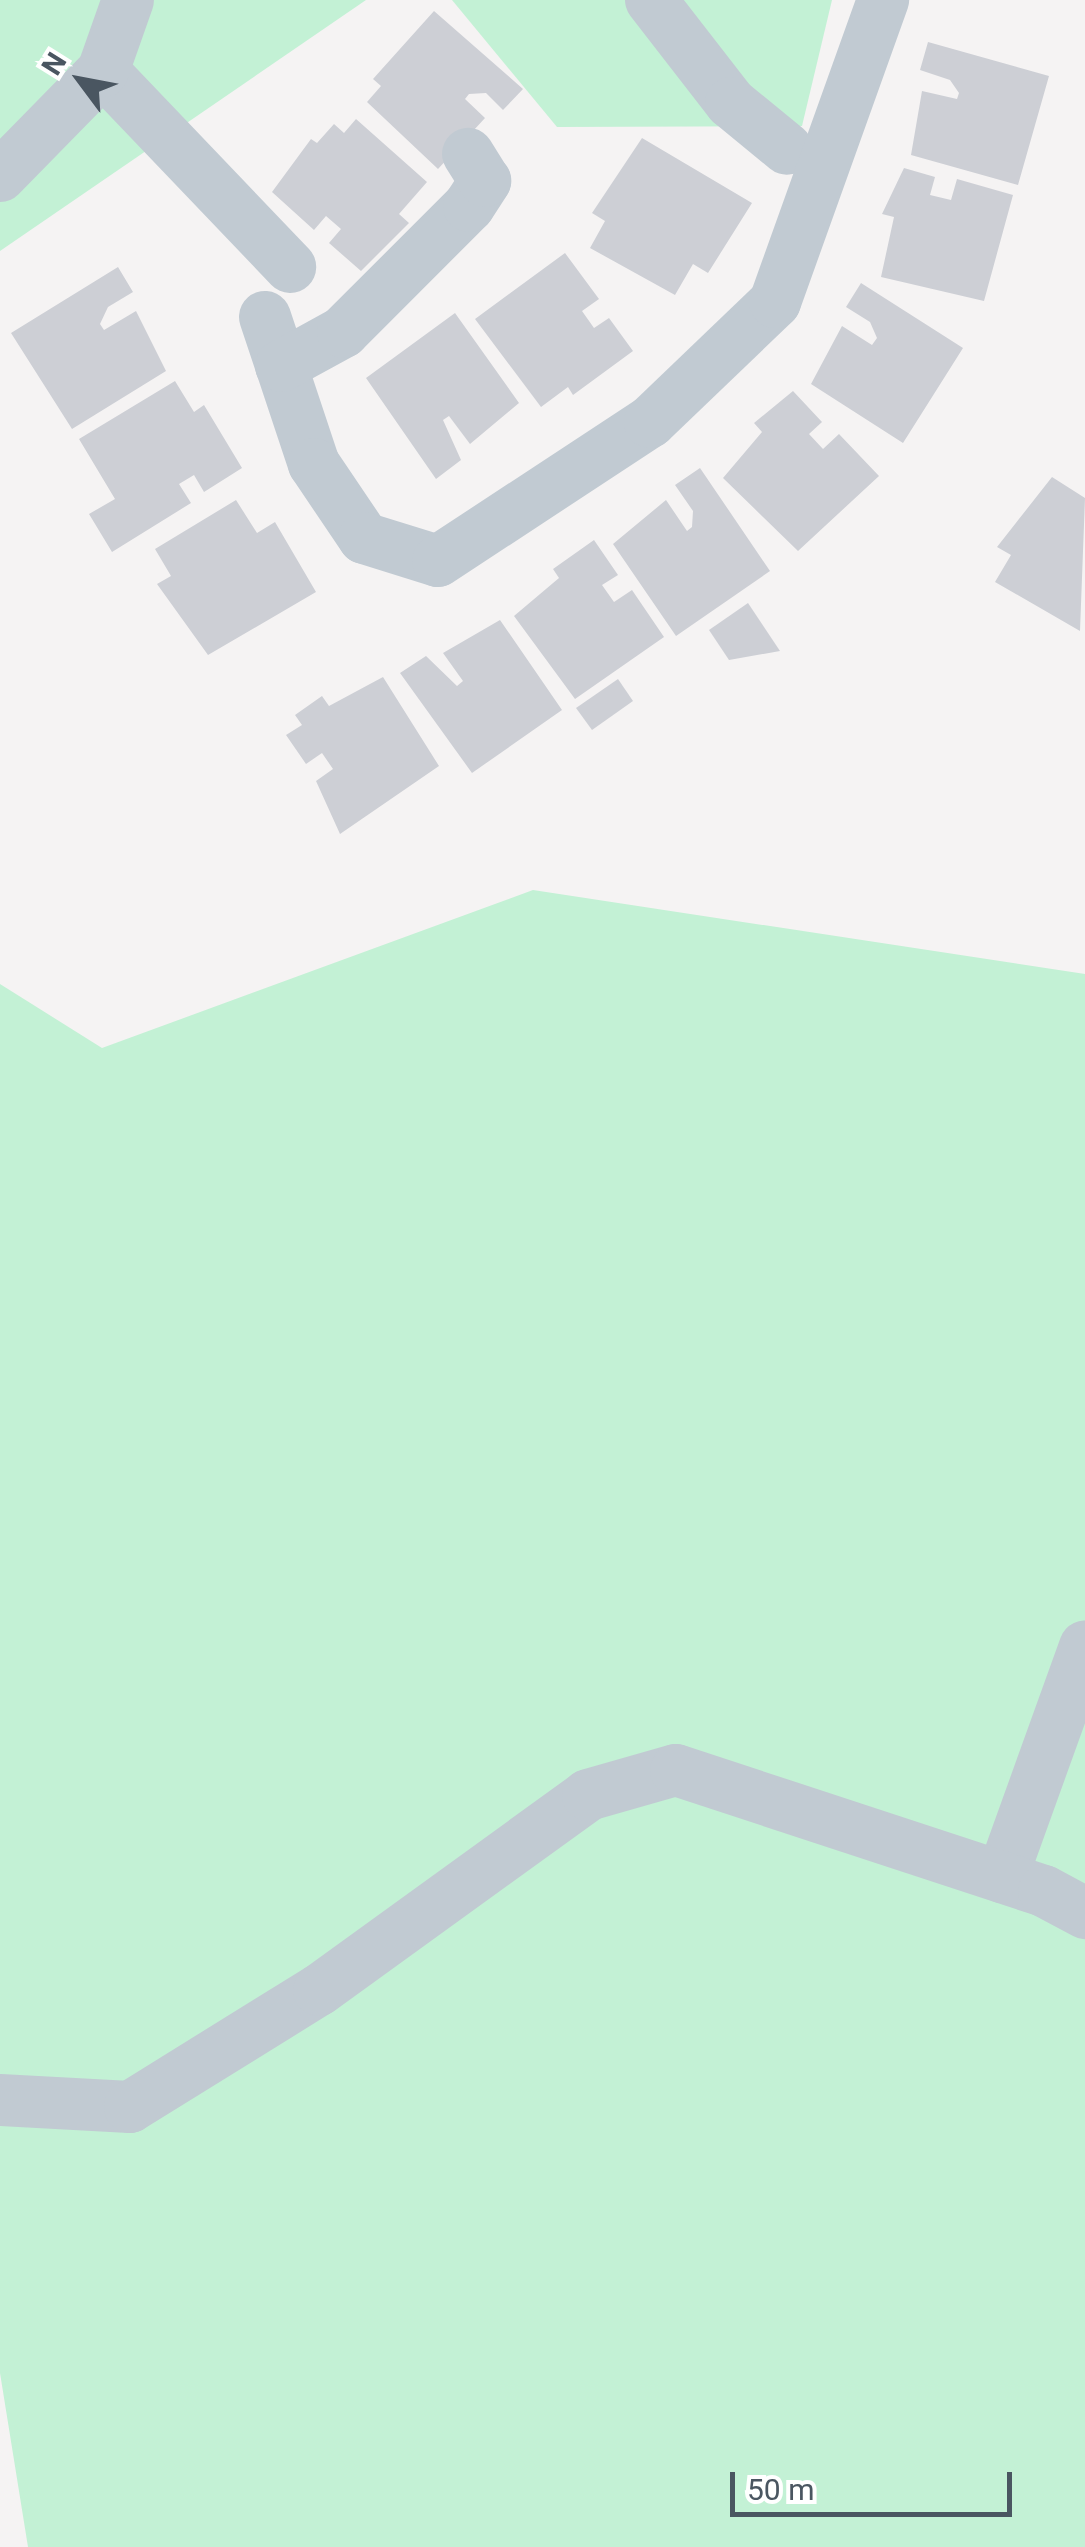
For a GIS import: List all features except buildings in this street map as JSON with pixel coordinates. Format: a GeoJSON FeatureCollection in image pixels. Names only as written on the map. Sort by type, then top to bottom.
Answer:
{"type":"FeatureCollection","features":[{"type":"Feature","properties":{"kind":"street"},"geometry":{"type":"LineString","coordinates":[[0,176],[103,71],[128,0]]}},
{"type":"Feature","properties":{"kind":"street"},"geometry":{"type":"LineString","coordinates":[[651,0],[731,103],[787,149]]}},
{"type":"Feature","properties":{"kind":"street"},"geometry":{"type":"LineString","coordinates":[[265,317],[314,464],[364,538],[438,561],[650,422],[775,302],[883,0]]}},
{"type":"Feature","properties":{"kind":"street"},"geometry":{"type":"LineString","coordinates":[[103,71],[290,267]]}},
{"type":"Feature","properties":{"kind":"street"},"geometry":{"type":"LineString","coordinates":[[281,366],[343,332],[469,206],[484,181],[468,154]]}},
{"type":"Feature","properties":{"kind":"street"},"geometry":{"type":"LineString","coordinates":[[1002,1878],[1085,1646]]}},
{"type":"Feature","properties":{"kind":"street"},"geometry":{"type":"LineString","coordinates":[[0,2100],[130,2107],[319,1990],[588,1795],[676,1770],[1002,1878],[1085,1913]]}},
{"type":"Feature","properties":{"kind":"green space"},"geometry":{"type":"Polygon","coordinates":[[[0,0],[366,0],[0,251],[0,0]]]}},
{"type":"Feature","properties":{"kind":"green space"},"geometry":{"type":"Polygon","coordinates":[[[452,0],[832,0],[802,126],[557,127],[452,0]]]}},
{"type":"Feature","properties":{"kind":"green space"},"geometry":{"type":"Polygon","coordinates":[[[533,890],[1085,974],[1085,2547],[28,2547],[0,2373],[0,984],[102,1048],[533,890]]]}}]}
